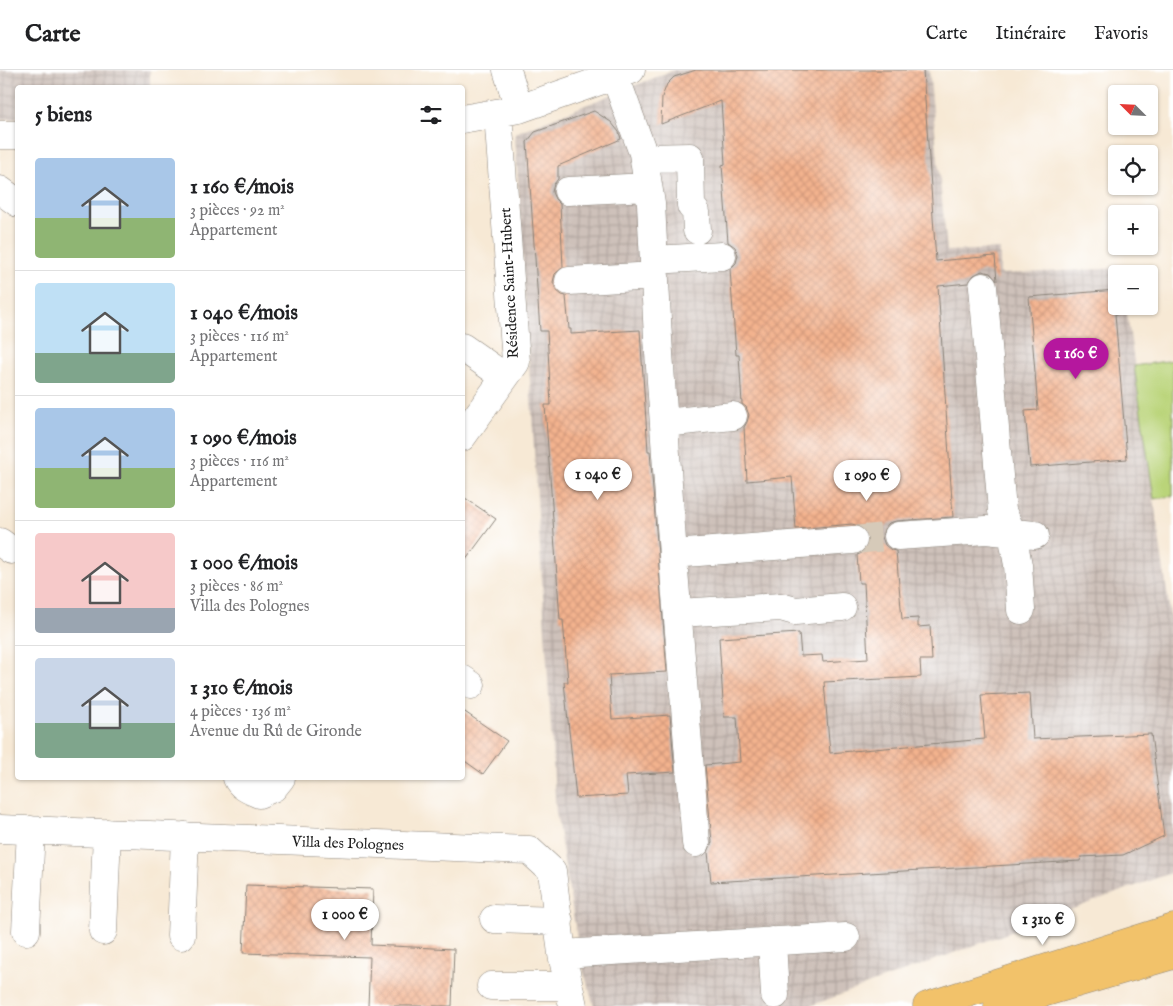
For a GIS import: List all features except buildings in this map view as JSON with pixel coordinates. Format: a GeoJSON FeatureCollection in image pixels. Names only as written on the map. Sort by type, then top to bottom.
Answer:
{"type":"FeatureCollection","features":[{"type":"Feature","properties":{"kind":"main road"},"geometry":{"type":"LineString","coordinates":[[927,1006],[1173,928]]}},
{"type":"Feature","properties":{"kind":"main road"},"geometry":{"type":"LineString","coordinates":[[998,1006],[1173,955]]}},
{"type":"Feature","properties":{"kind":"street","name":"Résidence Saint-Hubert"},"geometry":{"type":"LineString","coordinates":[[465,433],[516,362],[507,70]]}},
{"type":"Feature","properties":{"kind":"street"},"geometry":{"type":"LineString","coordinates":[[465,118],[508,111],[623,73],[644,158],[651,204],[673,554],[696,843]]}},
{"type":"Feature","properties":{"kind":"street"},"geometry":{"type":"LineString","coordinates":[[0,135],[15,135]]}},
{"type":"Feature","properties":{"kind":"street"},"geometry":{"type":"LineString","coordinates":[[644,158],[690,157],[691,206],[696,212],[697,230]]}},
{"type":"Feature","properties":{"kind":"street"},"geometry":{"type":"LineString","coordinates":[[568,191],[648,187]]}},
{"type":"Feature","properties":{"kind":"street"},"geometry":{"type":"LineString","coordinates":[[0,190],[15,201]]}},
{"type":"Feature","properties":{"kind":"street"},"geometry":{"type":"LineString","coordinates":[[569,281],[722,256]]}},
{"type":"Feature","properties":{"kind":"street"},"geometry":{"type":"LineString","coordinates":[[983,287],[1002,511],[1023,534]]}},
{"type":"Feature","properties":{"kind":"street"},"geometry":{"type":"LineString","coordinates":[[465,349],[505,377]]}},
{"type":"Feature","properties":{"kind":"street"},"geometry":{"type":"LineString","coordinates":[[664,423],[733,416]]}},
{"type":"Feature","properties":{"kind":"street"},"geometry":{"type":"LineString","coordinates":[[898,536],[986,530],[1023,534]]}},
{"type":"Feature","properties":{"kind":"street"},"geometry":{"type":"LineString","coordinates":[[1021,610],[1018,566],[1023,534]]}},
{"type":"Feature","properties":{"kind":"street"},"geometry":{"type":"LineString","coordinates":[[673,554],[853,540]]}},
{"type":"Feature","properties":{"kind":"street"},"geometry":{"type":"LineString","coordinates":[[678,613],[781,607],[795,611],[842,608]]}},
{"type":"Feature","properties":{"kind":"street"},"geometry":{"type":"LineString","coordinates":[[238,780],[247,789],[259,794],[273,788],[279,780]]}},
{"type":"Feature","properties":{"kind":"street","name":"Villa des Polognes"},"geometry":{"type":"LineString","coordinates":[[0,829],[529,850],[552,871],[562,954],[570,996]]}},
{"type":"Feature","properties":{"kind":"street"},"geometry":{"type":"LineString","coordinates":[[26,931],[32,830]]}},
{"type":"Feature","properties":{"kind":"street"},"geometry":{"type":"LineString","coordinates":[[102,931],[107,833]]}},
{"type":"Feature","properties":{"kind":"street"},"geometry":{"type":"LineString","coordinates":[[181,936],[185,836]]}},
{"type":"Feature","properties":{"kind":"street"},"geometry":{"type":"LineString","coordinates":[[494,919],[559,922]]}},
{"type":"Feature","properties":{"kind":"street"},"geometry":{"type":"LineString","coordinates":[[562,954],[846,936]]}},
{"type":"Feature","properties":{"kind":"street"},"geometry":{"type":"LineString","coordinates":[[772,942],[775,995]]}},
{"type":"Feature","properties":{"kind":"street"},"geometry":{"type":"LineString","coordinates":[[491,986],[570,996]]}},
{"type":"Feature","properties":{"kind":"shaded area"},"geometry":{"type":"Polygon","coordinates":[[[0,70],[150,70],[150,85],[15,85],[15,119],[0,119],[0,70]]]}},
{"type":"Feature","properties":{"kind":"shaded area"},"geometry":{"type":"Polygon","coordinates":[[[674,70],[929,70],[947,251],[1000,249],[1000,274],[1108,269],[1108,315],[1127,315],[1173,634],[1173,872],[810,1006],[594,1006],[581,962],[556,812],[515,133],[674,70]]]}},
{"type":"Feature","properties":{"kind":"green space"},"geometry":{"type":"Polygon","coordinates":[[[1173,360],[1173,496],[1154,499],[1134,366],[1173,360]]]}},
{"type":"Feature","properties":{"kind":"tunnel"},"geometry":{"type":"LineString","coordinates":[[853,540],[898,536]]}}]}
